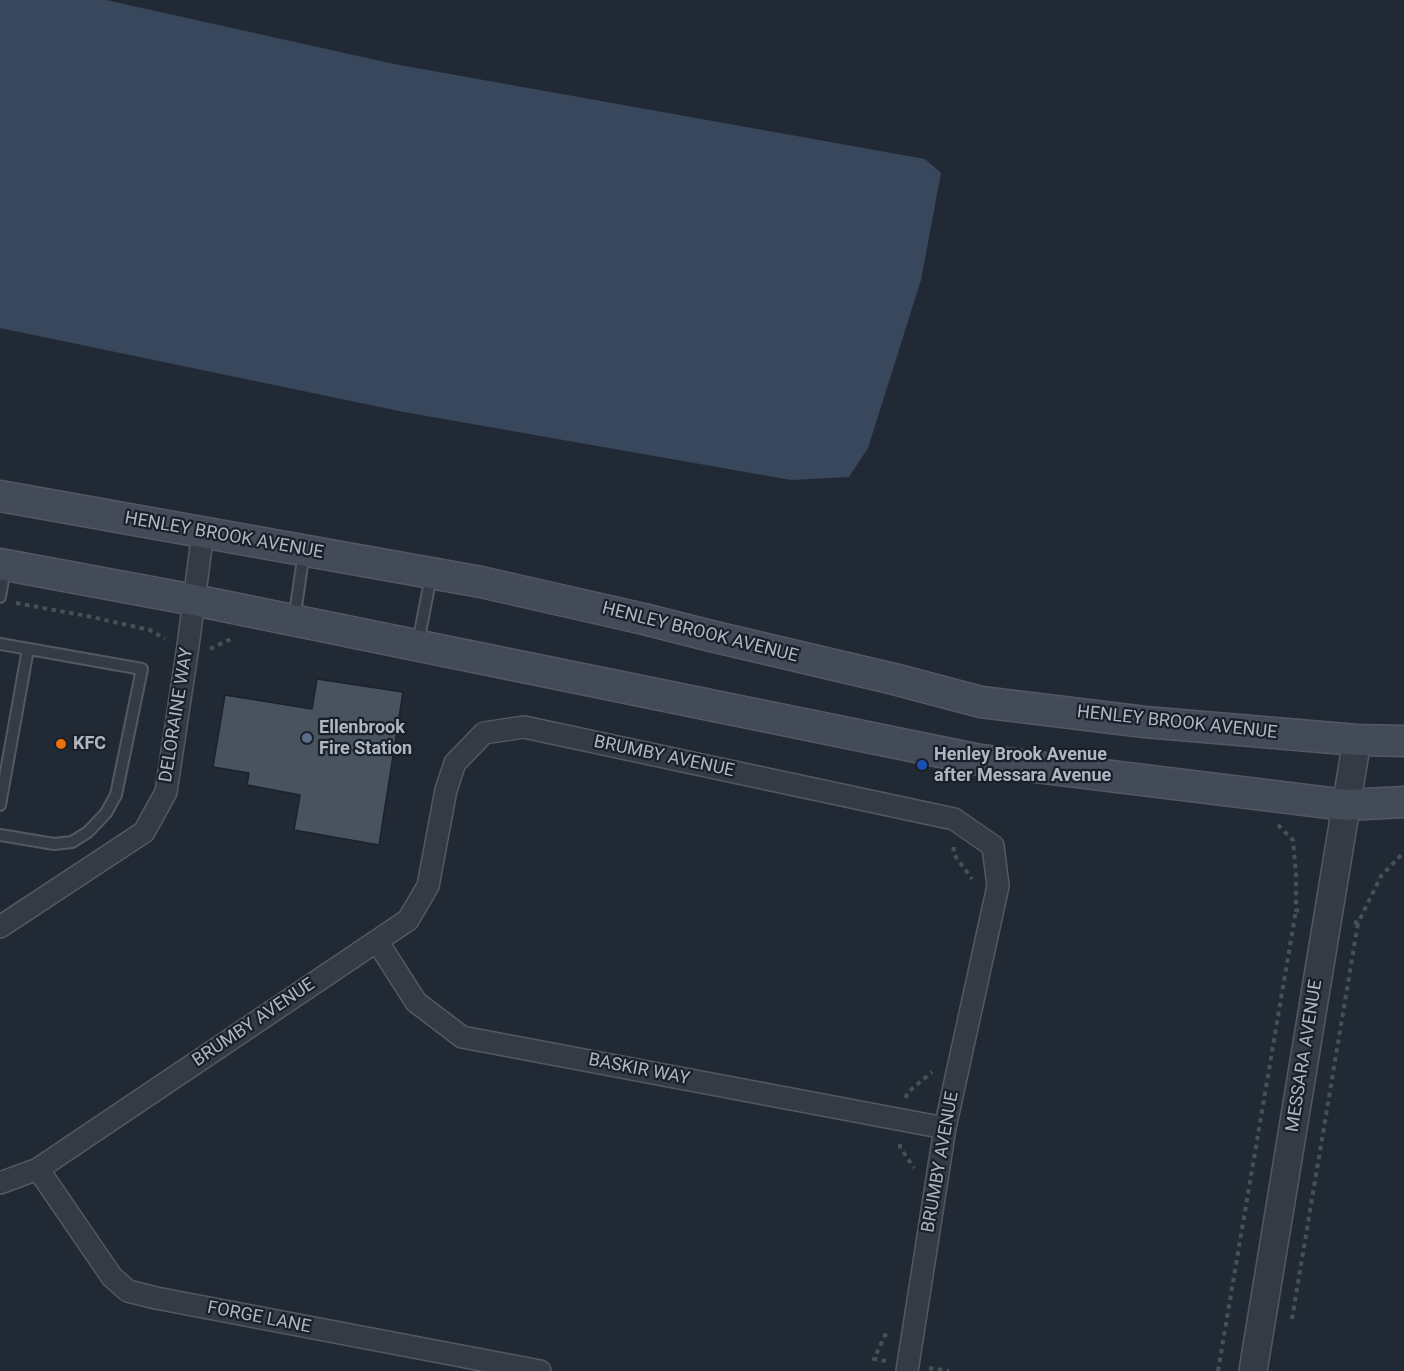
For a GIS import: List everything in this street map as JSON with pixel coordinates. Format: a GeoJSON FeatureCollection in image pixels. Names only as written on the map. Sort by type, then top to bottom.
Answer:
{"type":"FeatureCollection","features":[{"type":"Feature","properties":{"kind":"main road","name":"HENLEY BROOK AVENUE"},"geometry":{"type":"LineString","coordinates":[[0,496],[480,582],[644,619],[981,702],[1145,722],[1358,740],[1404,741]]}},
{"type":"Feature","properties":{"kind":"main road"},"geometry":{"type":"LineString","coordinates":[[3,565],[194,600],[980,760],[1346,805],[1404,802]]}},
{"type":"Feature","properties":{"kind":"street","name":"DELORAINE WAY"},"geometry":{"type":"LineString","coordinates":[[0,927],[144,832],[166,792],[203,532]]}},
{"type":"Feature","properties":{"kind":"street","name":"BRUMBY AVENUE"},"geometry":{"type":"LineString","coordinates":[[0,1183],[38,1169],[408,920],[428,886],[446,790],[455,763],[484,733],[524,727],[954,819],[993,846],[998,886],[945,1128],[907,1371]]}},
{"type":"Feature","properties":{"kind":"street","name":"MESSARA AVENUE"},"geometry":{"type":"LineString","coordinates":[[1253,1371],[1358,740]]}},
{"type":"Feature","properties":{"kind":"street","name":"BASKIR WAY"},"geometry":{"type":"LineString","coordinates":[[377,941],[416,1002],[462,1037],[945,1128]]}},
{"type":"Feature","properties":{"kind":"street","name":"FORGE LANE"},"geometry":{"type":"LineString","coordinates":[[38,1169],[112,1277],[128,1292],[540,1371]]}},
{"type":"Feature","properties":{"kind":"lane"},"geometry":{"type":"LineString","coordinates":[[294,620],[304,550]]}},
{"type":"Feature","properties":{"kind":"lane"},"geometry":{"type":"LineString","coordinates":[[0,597],[3,565]]}},
{"type":"Feature","properties":{"kind":"lane"},"geometry":{"type":"LineString","coordinates":[[417,646],[432,573]]}},
{"type":"Feature","properties":{"kind":"lane"},"geometry":{"type":"LineString","coordinates":[[0,644],[142,669],[116,795],[106,813],[88,832],[72,842],[54,844],[0,835]]}},
{"type":"Feature","properties":{"kind":"lane"},"geometry":{"type":"LineString","coordinates":[[0,805],[28,649]]}},
{"type":"Feature","properties":{"kind":"path"},"geometry":{"type":"LineString","coordinates":[[11,602],[150,630],[167,640],[188,645]]}},
{"type":"Feature","properties":{"kind":"path"},"geometry":{"type":"LineString","coordinates":[[1218,1371],[1296,910]]}},
{"type":"Feature","properties":{"kind":"path"},"geometry":{"type":"LineString","coordinates":[[1291,1324],[1358,923]]}},
{"type":"Feature","properties":{"kind":"water"},"geometry":{"type":"Polygon","coordinates":[[[0,0],[106,0],[394,64],[925,159],[941,173],[921,280],[868,448],[849,477],[791,480],[404,412],[0,328],[0,0]]]}},
{"type":"Feature","properties":{"kind":"building","name":"Ellenbrook Fire Station"},"geometry":{"type":"Polygon","coordinates":[[[317,679],[403,692],[379,845],[294,830],[300,795],[247,785],[249,773],[213,767],[225,695],[312,709],[317,679]]]}},
{"type":"Feature","properties":{"kind":"place","name":"Ellenbrook Fire Station"},"geometry":{"type":"Point","coordinates":[307,738]}},
{"type":"Feature","properties":{"kind":"place","name":"KFC"},"geometry":{"type":"Point","coordinates":[61,744]}},
{"type":"Feature","properties":{"kind":"place","name":"Henley Brook Avenue after Messara Avenue"},"geometry":{"type":"Point","coordinates":[922,765]}}]}
